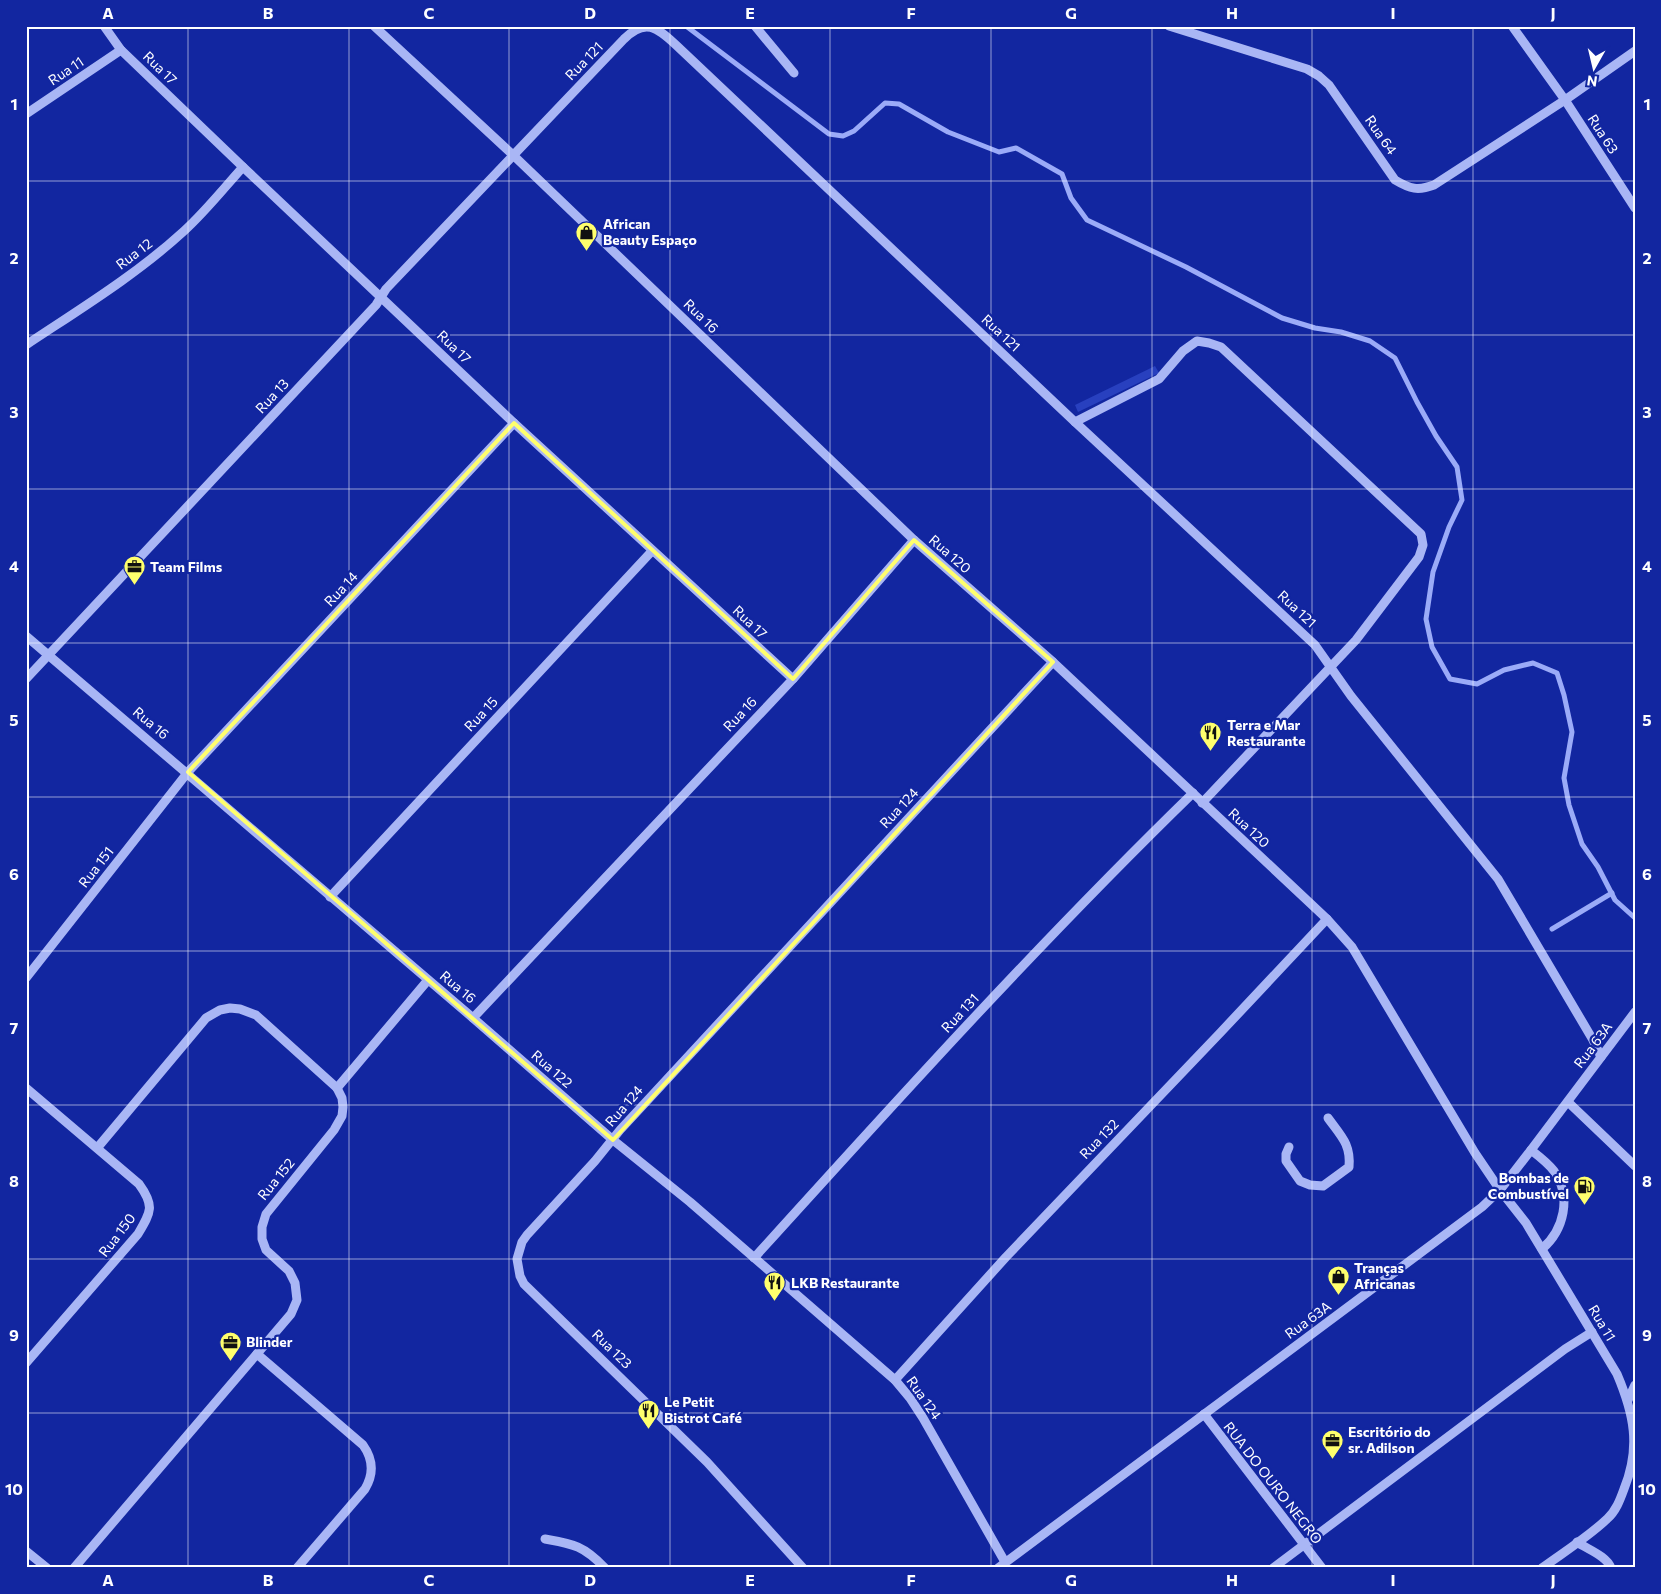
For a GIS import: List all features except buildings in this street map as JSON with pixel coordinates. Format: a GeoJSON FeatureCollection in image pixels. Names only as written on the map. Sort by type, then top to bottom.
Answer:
{"type":"FeatureCollection","features":[{"type":"Feature","properties":{"kind":"street","name":"Rua 17"},"geometry":{"type":"LineString","coordinates":[[104,26],[121,50],[381,297],[514,423],[793,679]]}},
{"type":"Feature","properties":{"kind":"street","name":"Rua 16"},"geometry":{"type":"LineString","coordinates":[[26,636],[188,772],[330,897],[473,1018],[793,679],[914,540],[513,155],[374,26]]}},
{"type":"Feature","properties":{"kind":"street","name":"Rua 121"},"geometry":{"type":"LineString","coordinates":[[513,155],[633,30],[643,26],[653,27],[670,40],[1315,645],[1352,696],[1498,879],[1593,1040],[1601,1057]]}},
{"type":"Feature","properties":{"kind":"street"},"geometry":{"type":"LineString","coordinates":[[755,26],[794,72]]}},
{"type":"Feature","properties":{"kind":"street","name":"Rua 64"},"geometry":{"type":"LineString","coordinates":[[1169,26],[1293,64],[1319,76],[1329,85],[1395,180],[1407,187],[1423,190],[1434,185],[1565,100]]}},
{"type":"Feature","properties":{"kind":"street","name":"Rua 63"},"geometry":{"type":"LineString","coordinates":[[1512,26],[1565,100],[1635,208]]}},
{"type":"Feature","properties":{"kind":"street","name":"Rua 11"},"geometry":{"type":"LineString","coordinates":[[26,114],[121,50]]}},
{"type":"Feature","properties":{"kind":"street"},"geometry":{"type":"LineString","coordinates":[[1565,100],[1635,51]]}},
{"type":"Feature","properties":{"kind":"street","name":"Rua 13"},"geometry":{"type":"LineString","coordinates":[[26,679],[376,305],[386,289],[513,155]]}},
{"type":"Feature","properties":{"kind":"street","name":"Rua 12"},"geometry":{"type":"LineString","coordinates":[[26,345],[121,281],[166,247],[186,230],[243,166]]}},
{"type":"Feature","properties":{"kind":"street"},"geometry":{"type":"LineString","coordinates":[[1076,422],[1159,378],[1183,352],[1197,341],[1210,342],[1222,347],[1421,534],[1423,545],[1420,557],[1356,640],[1202,803]]}},
{"type":"Feature","properties":{"kind":"street","name":"Rua 14"},"geometry":{"type":"LineString","coordinates":[[188,772],[514,423]]}},
{"type":"Feature","properties":{"kind":"street","name":"Rua 120"},"geometry":{"type":"LineString","coordinates":[[914,540],[1053,662],[1327,919],[1352,947],[1475,1153],[1500,1190]]}},
{"type":"Feature","properties":{"kind":"street","name":"Rua 15"},"geometry":{"type":"LineString","coordinates":[[330,897],[652,550]]}},
{"type":"Feature","properties":{"kind":"street","name":"Rua 124"},"geometry":{"type":"LineString","coordinates":[[1001,1565],[923,1418],[895,1380],[690,1202],[613,1140],[645,1103],[1053,662]]}},
{"type":"Feature","properties":{"kind":"street","name":"Rua 151"},"geometry":{"type":"LineString","coordinates":[[26,978],[188,772]]}},
{"type":"Feature","properties":{"kind":"street","name":"Rua 131"},"geometry":{"type":"LineString","coordinates":[[754,1258],[864,1136],[1082,904],[1193,793]]}},
{"type":"Feature","properties":{"kind":"street","name":"Rua 132"},"geometry":{"type":"LineString","coordinates":[[895,1380],[1006,1257],[1327,919]]}},
{"type":"Feature","properties":{"kind":"street"},"geometry":{"type":"LineString","coordinates":[[98,1147],[206,1018],[220,1010],[240,1008],[256,1015],[337,1088],[428,980]]}},
{"type":"Feature","properties":{"kind":"street","name":"Rua 63A"},"geometry":{"type":"LineString","coordinates":[[1001,1565],[1482,1207],[1500,1190],[1635,1012]]}},
{"type":"Feature","properties":{"kind":"street","name":"Rua 122"},"geometry":{"type":"LineString","coordinates":[[473,1018],[613,1140]]}},
{"type":"Feature","properties":{"kind":"street","name":"Rua 152"},"geometry":{"type":"LineString","coordinates":[[74,1568],[291,1314],[297,1300],[295,1283],[289,1271],[266,1250],[262,1239],[262,1227],[266,1214],[334,1130],[342,1116],[342,1098],[337,1088]]}},
{"type":"Feature","properties":{"kind":"street","name":"Rua 150"},"geometry":{"type":"LineString","coordinates":[[26,1363],[138,1234],[150,1211],[148,1196],[139,1184],[98,1147],[28,1092]]}},
{"type":"Feature","properties":{"kind":"street"},"geometry":{"type":"LineString","coordinates":[[1568,1102],[1635,1166]]}},
{"type":"Feature","properties":{"kind":"street"},"geometry":{"type":"LineString","coordinates":[[1289,1147],[1286,1161],[1300,1181],[1310,1185],[1323,1186],[1349,1167],[1350,1155],[1346,1143],[1328,1118]]}},
{"type":"Feature","properties":{"kind":"street","name":"Rua 123"},"geometry":{"type":"LineString","coordinates":[[613,1140],[527,1235],[518,1251],[517,1259],[520,1276],[530,1290],[707,1462],[802,1568]]}},
{"type":"Feature","properties":{"kind":"street"},"geometry":{"type":"LineString","coordinates":[[1531,1150],[1555,1172],[1563,1193],[1563,1214],[1560,1224],[1551,1240],[1542,1249]]}},
{"type":"Feature","properties":{"kind":"street","name":"Rua 11"},"geometry":{"type":"LineString","coordinates":[[1500,1190],[1526,1223],[1617,1374],[1628,1400],[1634,1424],[1634,1447],[1629,1477],[1619,1504],[1608,1518],[1542,1568]]}},
{"type":"Feature","properties":{"kind":"street"},"geometry":{"type":"LineString","coordinates":[[1274,1568],[1565,1349],[1592,1332]]}},
{"type":"Feature","properties":{"kind":"street"},"geometry":{"type":"LineString","coordinates":[[257,1354],[363,1444],[370,1458],[371,1472],[365,1489],[297,1568]]}},
{"type":"Feature","properties":{"kind":"street"},"geometry":{"type":"LineString","coordinates":[[1628,1400],[1635,1385]]}},
{"type":"Feature","properties":{"kind":"street","name":"RUA DO OURO NEGRO"},"geometry":{"type":"LineString","coordinates":[[1204,1414],[1322,1568]]}},
{"type":"Feature","properties":{"kind":"street"},"geometry":{"type":"LineString","coordinates":[[545,1539],[571,1544],[586,1550],[605,1568]]}},
{"type":"Feature","properties":{"kind":"street"},"geometry":{"type":"LineString","coordinates":[[1577,1542],[1605,1560],[1612,1568]]}},
{"type":"Feature","properties":{"kind":"street"},"geometry":{"type":"LineString","coordinates":[[26,1551],[46,1568]]}},
{"type":"Feature","properties":{"kind":"highlighted area"},"geometry":{"type":"Polygon","coordinates":[[[514,423],[793,679],[914,540],[1053,662],[613,1140],[188,772],[514,423]]]}},
{"type":"Feature","properties":{"kind":"shaded area"},"geometry":{"type":"Polygon","coordinates":[[[1155,366],[1159,373],[1078,412],[1075,405],[1155,366]]]}},
{"type":"Feature","properties":{"kind":"waterway"},"geometry":{"type":"LineString","coordinates":[[686,26],[829,134],[843,136],[854,131],[885,103],[899,104],[948,132],[999,152],[1016,148],[1062,174],[1071,198],[1087,220],[1186,267],[1282,318],[1370,341],[1395,358],[1436,436],[1457,467],[1462,500],[1449,527],[1433,572],[1426,619],[1432,647],[1450,679],[1477,684],[1504,670],[1533,663],[1557,673],[1572,732],[1564,778],[1569,805],[1582,844],[1598,867],[1615,900],[1635,918]]}},
{"type":"Feature","properties":{"kind":"waterway"},"geometry":{"type":"LineString","coordinates":[[1552,929],[1612,893]]}},
{"type":"Feature","properties":{"kind":"place","name":"African Beauty Espaço"},"geometry":{"type":"Point","coordinates":[587,251]}},
{"type":"Feature","properties":{"kind":"place","name":"Team Films"},"geometry":{"type":"Point","coordinates":[134,586]}},
{"type":"Feature","properties":{"kind":"place","name":"Terra e Mar Restaurante"},"geometry":{"type":"Point","coordinates":[1211,752]}},
{"type":"Feature","properties":{"kind":"place","name":"Bombas de Combustível"},"geometry":{"type":"Point","coordinates":[1585,1205]}},
{"type":"Feature","properties":{"kind":"place","name":"Tranças Africanas"},"geometry":{"type":"Point","coordinates":[1338,1295]}},
{"type":"Feature","properties":{"kind":"place","name":"LKB Restaurante"},"geometry":{"type":"Point","coordinates":[775,1302]}},
{"type":"Feature","properties":{"kind":"place","name":"Blinder"},"geometry":{"type":"Point","coordinates":[230,1361]}},
{"type":"Feature","properties":{"kind":"place","name":"Le Petit Bistrot Café"},"geometry":{"type":"Point","coordinates":[648,1429]}},
{"type":"Feature","properties":{"kind":"place","name":"Escritório do sr. Adilson"},"geometry":{"type":"Point","coordinates":[1332,1459]}}]}
